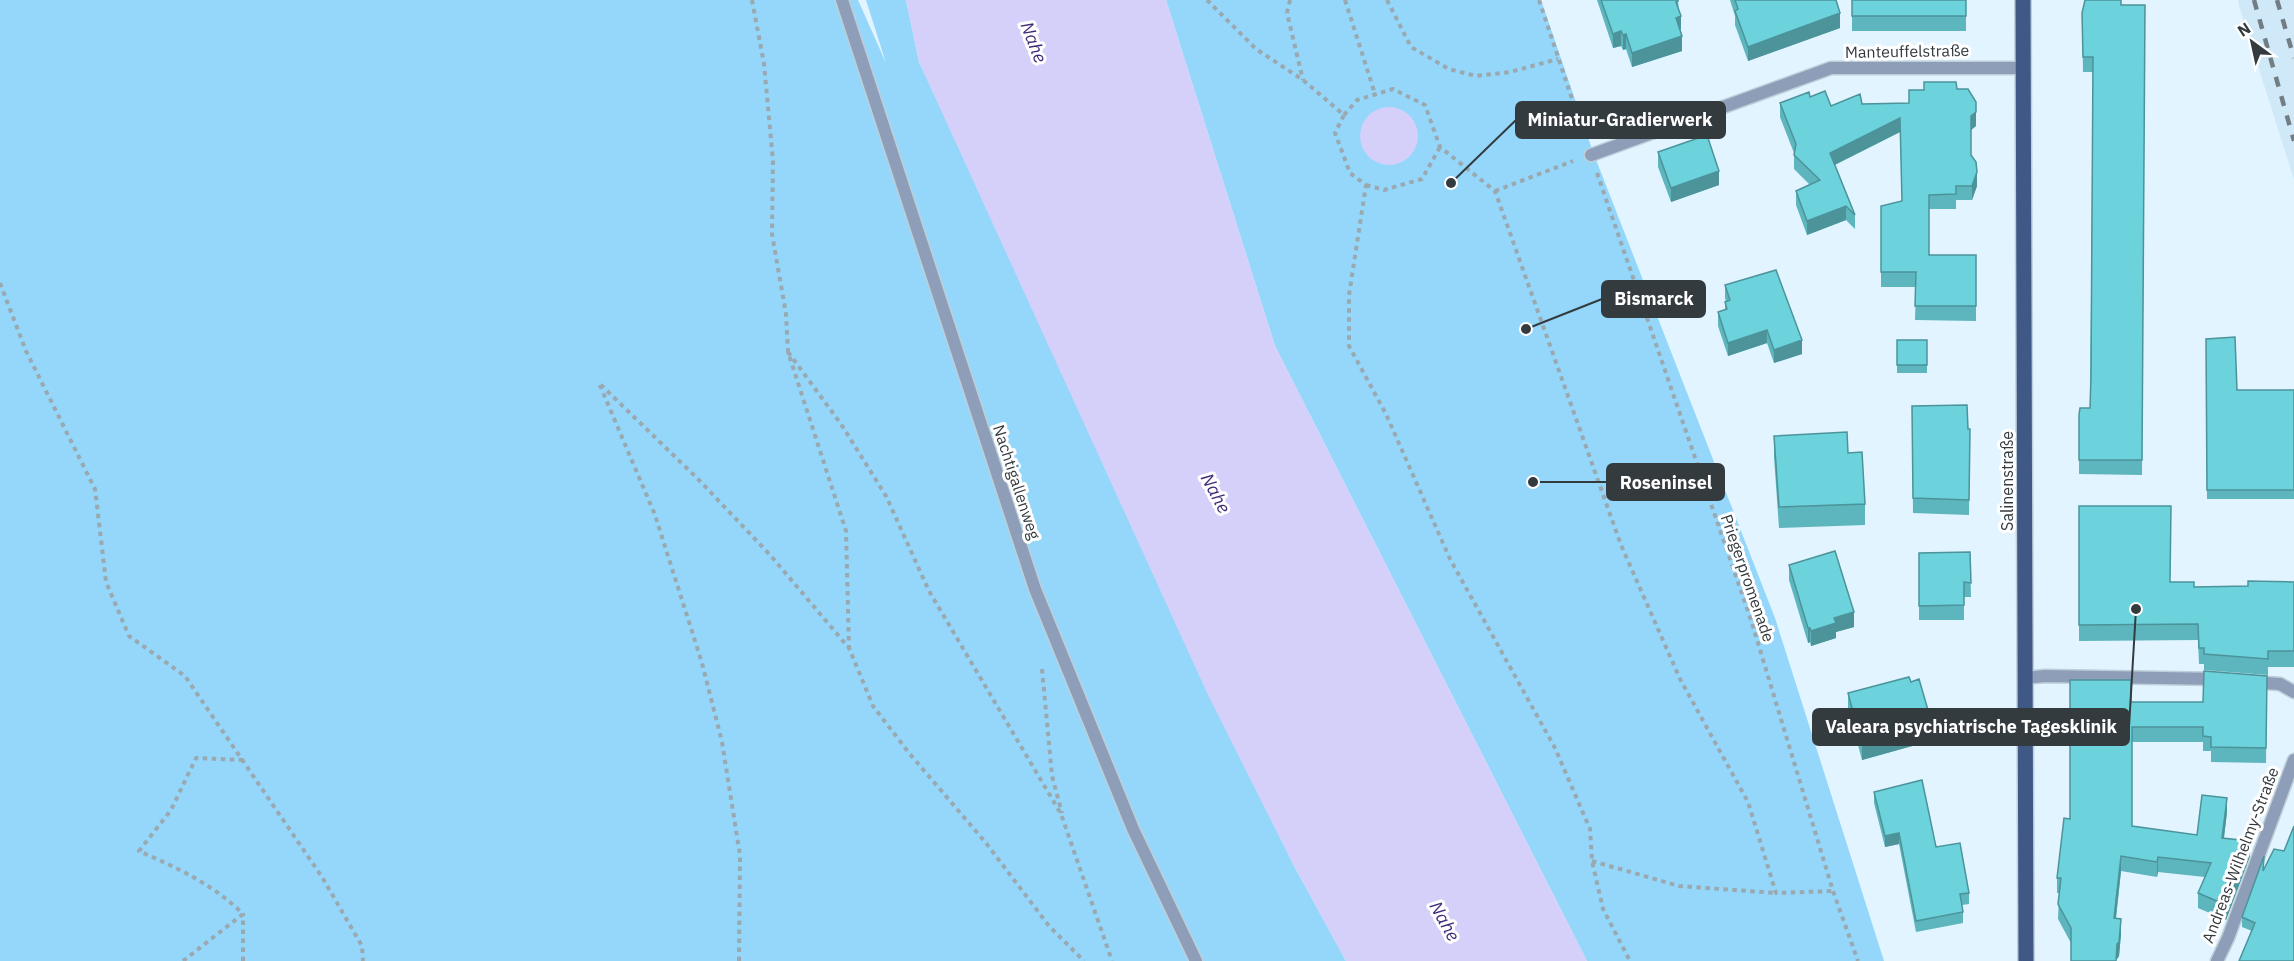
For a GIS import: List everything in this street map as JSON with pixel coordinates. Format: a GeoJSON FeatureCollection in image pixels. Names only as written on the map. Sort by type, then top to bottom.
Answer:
{"type":"FeatureCollection","features":[{"type":"Feature","properties":{"kind":"main road","name":"Salinenstraße"},"geometry":{"type":"LineString","coordinates":[[2023,0],[2026,961]]}},
{"type":"Feature","properties":{"kind":"street","name":"Nachtigallenweg"},"geometry":{"type":"LineString","coordinates":[[842,0],[1035,589],[1133,829],[1196,961]]}},
{"type":"Feature","properties":{"kind":"street","name":"Manteuffelstraße"},"geometry":{"type":"LineString","coordinates":[[1591,155],[1831,68],[2024,68]]}},
{"type":"Feature","properties":{"kind":"street"},"geometry":{"type":"LineString","coordinates":[[2025,678],[2045,676],[2211,678],[2280,684],[2294,692]]}},
{"type":"Feature","properties":{"kind":"street","name":"Andreas-Wilhelmy-Straße"},"geometry":{"type":"LineString","coordinates":[[2217,961],[2232,927],[2294,760]]}},
{"type":"Feature","properties":{"kind":"path"},"geometry":{"type":"LineString","coordinates":[[752,0],[764,64],[773,161],[772,234],[786,314],[788,352],[846,531],[849,648]]}},
{"type":"Feature","properties":{"kind":"path"},"geometry":{"type":"LineString","coordinates":[[1207,0],[1256,49],[1303,80],[1344,115]]}},
{"type":"Feature","properties":{"kind":"path"},"geometry":{"type":"LineString","coordinates":[[1290,0],[1287,13],[1303,80]]}},
{"type":"Feature","properties":{"kind":"path"},"geometry":{"type":"LineString","coordinates":[[1345,0],[1375,94]]}},
{"type":"Feature","properties":{"kind":"path"},"geometry":{"type":"LineString","coordinates":[[1387,0],[1411,47],[1449,69],[1476,76],[1510,72],[1558,59]]}},
{"type":"Feature","properties":{"kind":"path","name":"Priegerpromenade"},"geometry":{"type":"LineString","coordinates":[[1539,0],[1751,620],[1833,891],[1858,961]]}},
{"type":"Feature","properties":{"kind":"path"},"geometry":{"type":"LineString","coordinates":[[1440,147],[1422,178],[1384,190],[1366,185],[1350,173],[1335,133],[1344,115],[1357,100],[1393,89],[1425,105],[1440,147],[1496,191],[1621,544],[1680,679],[1748,802],[1776,892]]}},
{"type":"Feature","properties":{"kind":"path"},"geometry":{"type":"LineString","coordinates":[[1496,191],[1591,155]]}},
{"type":"Feature","properties":{"kind":"path"},"geometry":{"type":"LineString","coordinates":[[1366,185],[1349,295],[1349,346],[1386,414],[1450,559],[1555,748],[1590,829],[1592,861],[1603,909],[1630,961]]}},
{"type":"Feature","properties":{"kind":"path"},"geometry":{"type":"LineString","coordinates":[[0,283],[26,351],[94,489],[106,582],[129,636],[185,676],[322,877],[362,946],[363,961]]}},
{"type":"Feature","properties":{"kind":"path"},"geometry":{"type":"LineString","coordinates":[[788,352],[841,424],[886,496],[928,591],[1064,822]]}},
{"type":"Feature","properties":{"kind":"path"},"geometry":{"type":"LineString","coordinates":[[740,961],[740,855],[722,742],[702,663],[655,515],[599,383],[698,479],[771,556],[849,648],[873,706],[909,753],[986,843],[1049,926],[1084,961]]}},
{"type":"Feature","properties":{"kind":"path"},"geometry":{"type":"LineString","coordinates":[[1041,659],[1052,776],[1086,890],[1112,961]]}},
{"type":"Feature","properties":{"kind":"path"},"geometry":{"type":"LineString","coordinates":[[243,961],[243,914],[227,898],[189,874],[139,851],[171,810],[196,758],[244,760]]}},
{"type":"Feature","properties":{"kind":"path"},"geometry":{"type":"LineString","coordinates":[[1592,861],[1679,886],[1776,892],[1833,891]]}},
{"type":"Feature","properties":{"kind":"path"},"geometry":{"type":"LineString","coordinates":[[183,961],[243,914]]}},
{"type":"Feature","properties":{"kind":"shaded area"},"geometry":{"type":"Polygon","coordinates":[[[0,0],[858,0],[886,63],[866,0],[906,0],[919,62],[1293,864],[1346,961],[0,961],[0,0]]]}},
{"type":"Feature","properties":{"kind":"shaded area"},"geometry":{"type":"Polygon","coordinates":[[[1166,0],[1541,0],[1593,152],[1775,618],[1884,961],[1587,961],[1275,346],[1166,0]]]}},
{"type":"Feature","properties":{"kind":"shaded area"},"geometry":{"type":"Polygon","coordinates":[[[2238,0],[2294,0],[2294,180],[2239,6],[2238,0]]]}},
{"type":"Feature","properties":{"kind":"water","name":"Nahe"},"geometry":{"type":"Polygon","coordinates":[[[906,0],[1166,0],[1275,346],[1587,961],[1346,961],[1293,864],[1208,695],[919,62],[906,0]]]}},
{"type":"Feature","properties":{"kind":"water"},"geometry":{"type":"Polygon","coordinates":[[[1389,107],[1400,109],[1410,115],[1416,125],[1418,136],[1416,147],[1410,157],[1400,163],[1389,165],[1378,163],[1368,157],[1362,147],[1360,136],[1362,125],[1368,115],[1378,109],[1389,107]]]}},
{"type":"Feature","properties":{"kind":"building"},"geometry":{"type":"Polygon","coordinates":[[[1601,0],[1678,0],[1676,2],[1681,16],[1676,18],[1682,36],[1632,53],[1626,34],[1623,35],[1621,31],[1613,34],[1601,0]]]}},
{"type":"Feature","properties":{"kind":"building"},"geometry":{"type":"Polygon","coordinates":[[[1735,0],[1836,0],[1840,13],[1748,47],[1735,11],[1738,9],[1735,0]]]}},
{"type":"Feature","properties":{"kind":"building"},"geometry":{"type":"Polygon","coordinates":[[[1852,0],[1966,0],[1966,16],[1852,16],[1852,0]]]}},
{"type":"Feature","properties":{"kind":"building"},"geometry":{"type":"Polygon","coordinates":[[[2085,0],[2121,0],[2121,5],[2145,5],[2142,460],[2079,460],[2080,408],[2090,408],[2091,376],[2093,57],[2083,57],[2082,13],[2085,0]]]}},
{"type":"Feature","properties":{"kind":"building"},"geometry":{"type":"Polygon","coordinates":[[[1924,82],[1956,82],[1957,89],[1968,89],[1976,102],[1976,112],[1971,116],[1971,155],[1976,162],[1977,172],[1972,186],[1956,186],[1956,194],[1929,195],[1929,255],[1976,255],[1976,306],[1915,306],[1916,272],[1881,272],[1881,206],[1902,201],[1900,118],[1830,153],[1855,215],[1846,206],[1807,221],[1796,191],[1820,180],[1794,155],[1796,144],[1780,103],[1809,92],[1810,97],[1825,91],[1831,106],[1860,94],[1862,104],[1909,103],[1909,90],[1924,90],[1924,82]]]}},
{"type":"Feature","properties":{"kind":"building"},"geometry":{"type":"Polygon","coordinates":[[[1707,135],[1719,171],[1671,188],[1658,152],[1707,135]]]}},
{"type":"Feature","properties":{"kind":"building"},"geometry":{"type":"Polygon","coordinates":[[[1776,270],[1802,340],[1774,350],[1767,330],[1728,343],[1718,312],[1727,309],[1725,302],[1730,300],[1725,285],[1776,270]]]}},
{"type":"Feature","properties":{"kind":"building"},"geometry":{"type":"Polygon","coordinates":[[[2235,337],[2237,390],[2294,390],[2294,490],[2207,490],[2206,339],[2235,337]]]}},
{"type":"Feature","properties":{"kind":"building"},"geometry":{"type":"Polygon","coordinates":[[[1897,340],[1927,340],[1927,365],[1897,365],[1897,340]]]}},
{"type":"Feature","properties":{"kind":"building"},"geometry":{"type":"Polygon","coordinates":[[[1967,405],[1968,429],[1970,429],[1969,500],[1913,498],[1912,406],[1967,405]]]}},
{"type":"Feature","properties":{"kind":"building"},"geometry":{"type":"Polygon","coordinates":[[[1847,432],[1848,453],[1862,452],[1865,504],[1779,507],[1774,436],[1847,432]]]}},
{"type":"Feature","properties":{"kind":"building"},"geometry":{"type":"Polygon","coordinates":[[[2079,506],[2171,506],[2170,582],[2194,582],[2194,587],[2248,586],[2248,581],[2294,582],[2294,651],[2268,651],[2268,659],[2204,654],[2204,648],[2199,648],[2198,624],[2079,625],[2079,506]]]}},
{"type":"Feature","properties":{"kind":"building"},"geometry":{"type":"Polygon","coordinates":[[[1835,551],[1854,612],[1834,618],[1836,623],[1811,631],[1808,628],[1789,565],[1835,551]]]}},
{"type":"Feature","properties":{"kind":"building"},"geometry":{"type":"Polygon","coordinates":[[[1970,552],[1971,583],[1964,582],[1964,605],[1919,606],[1919,553],[1970,552]]]}},
{"type":"Feature","properties":{"kind":"building"},"geometry":{"type":"Polygon","coordinates":[[[2204,671],[2267,676],[2266,748],[2211,747],[2211,737],[2203,736],[2203,727],[2132,727],[2132,826],[2197,835],[2202,795],[2227,798],[2222,838],[2250,841],[2226,905],[2198,893],[2211,863],[2158,857],[2157,862],[2121,856],[2114,918],[2121,919],[2116,961],[2071,961],[2071,928],[2058,904],[2061,878],[2057,878],[2064,818],[2070,819],[2070,680],[2131,680],[2131,702],[2203,702],[2204,671]]]}},
{"type":"Feature","properties":{"kind":"building"},"geometry":{"type":"Polygon","coordinates":[[[1909,677],[1911,682],[1919,679],[1928,710],[1919,712],[1923,728],[1862,745],[1848,693],[1909,677]]]}},
{"type":"Feature","properties":{"kind":"building"},"geometry":{"type":"Polygon","coordinates":[[[1922,780],[1936,847],[1960,843],[1969,893],[1960,894],[1963,912],[1916,921],[1899,833],[1885,836],[1874,792],[1922,780]]]}},
{"type":"Feature","properties":{"kind":"building"},"geometry":{"type":"Polygon","coordinates":[[[2294,826],[2294,961],[2239,961],[2255,923],[2242,917],[2264,856],[2263,871],[2274,849],[2284,851],[2294,826]]]}},
{"type":"Feature","properties":{"kind":"railway"},"geometry":{"type":"LineString","coordinates":[[2254,0],[2294,141]]}},
{"type":"Feature","properties":{"kind":"railway"},"geometry":{"type":"LineString","coordinates":[[2277,0],[2294,58]]}},
{"type":"Feature","properties":{"kind":"place","name":"Miniatur-Gradierwerk"},"geometry":{"type":"Point","coordinates":[1451,183]}},
{"type":"Feature","properties":{"kind":"place","name":"Bismarck"},"geometry":{"type":"Point","coordinates":[1526,329]}},
{"type":"Feature","properties":{"kind":"place","name":"Roseninsel"},"geometry":{"type":"Point","coordinates":[1533,482]}},
{"type":"Feature","properties":{"kind":"place","name":"Valeara psychiatrische Tagesklinik"},"geometry":{"type":"Point","coordinates":[2136,609]}}]}
